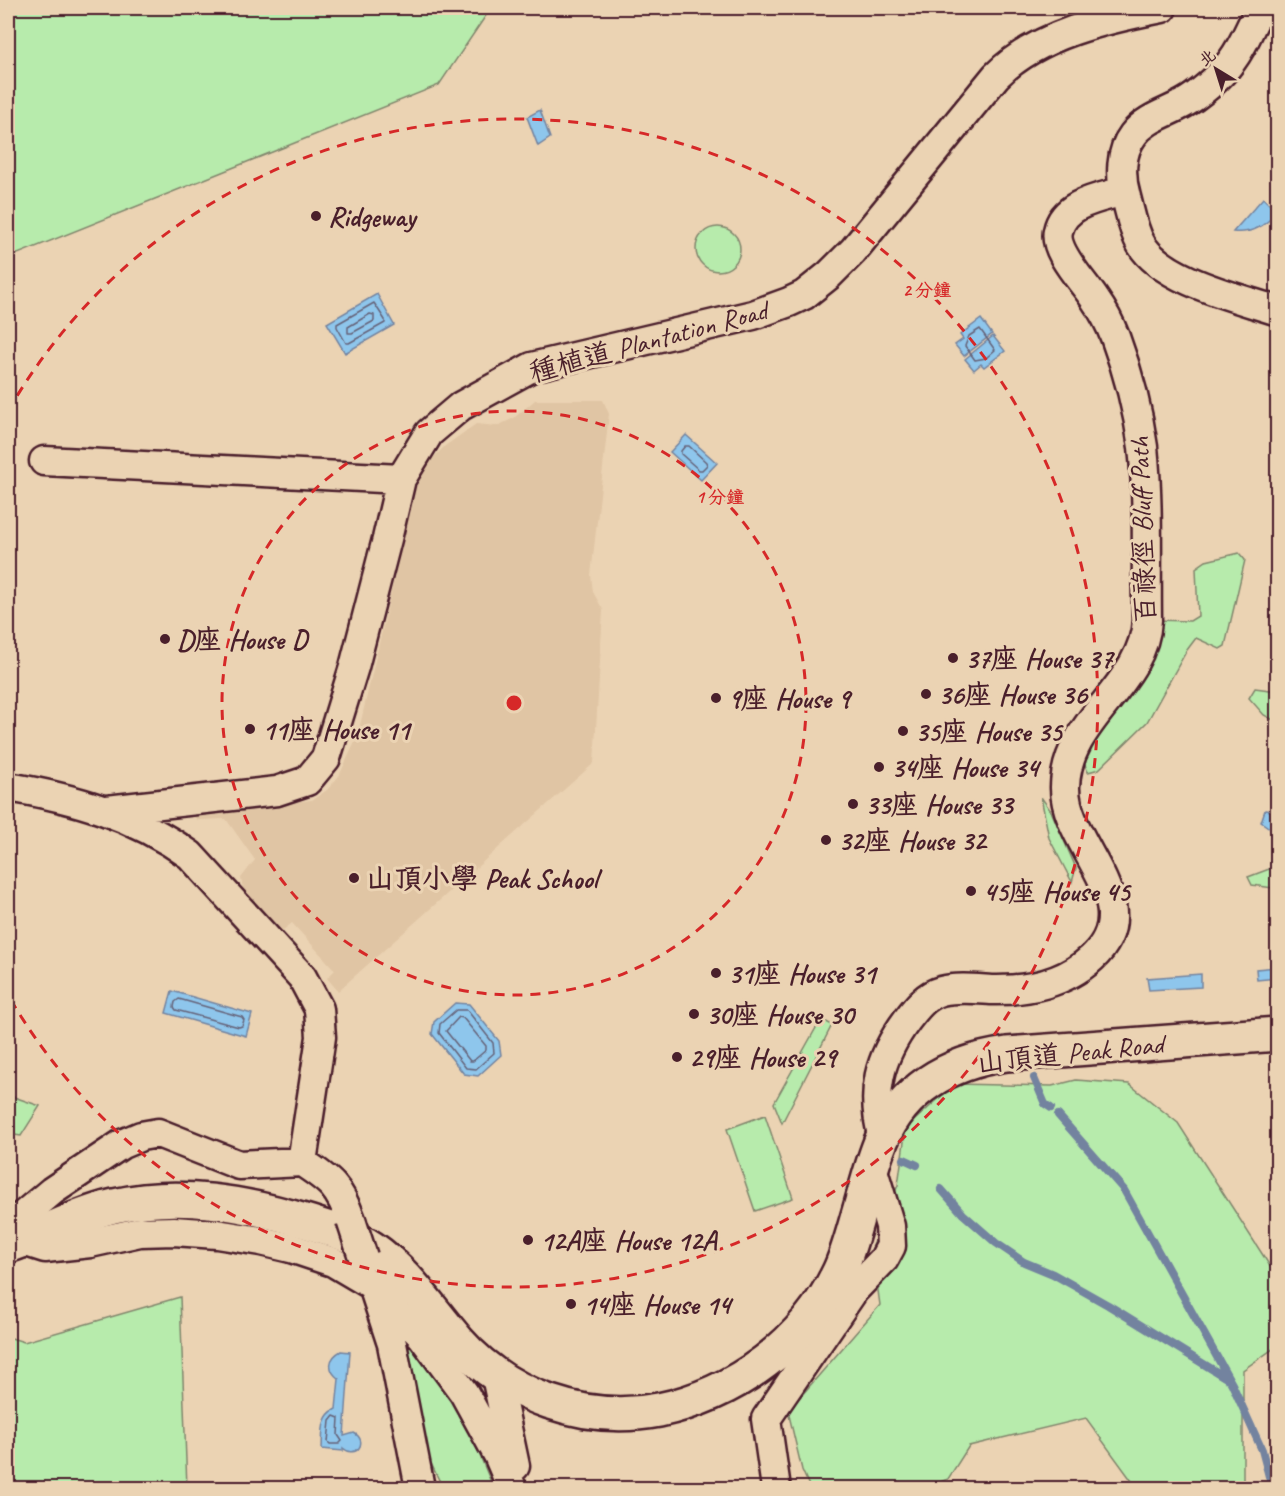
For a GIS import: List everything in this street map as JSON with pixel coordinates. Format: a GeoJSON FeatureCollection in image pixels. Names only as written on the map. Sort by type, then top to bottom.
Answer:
{"type":"FeatureCollection","features":[{"type":"Feature","properties":{"kind":"main road","name":"山頂道 Peak Road"},"geometry":{"type":"LineString","coordinates":[[13,1234],[117,1205],[168,1199],[215,1202],[290,1217],[341,1233],[374,1250],[419,1293],[459,1342],[496,1376],[521,1390],[576,1409],[614,1414],[656,1410],[676,1406],[734,1382],[770,1360],[798,1332],[820,1304],[839,1271],[878,1153],[895,1116],[927,1083],[971,1061],[1007,1054],[1278,1034]]}},
{"type":"Feature","properties":{"kind":"street","name":"種植道 Plantation Road"},"geometry":{"type":"LineString","coordinates":[[107,810],[277,791],[307,781],[326,759],[354,667],[401,479],[429,433],[461,405],[532,368],[753,315],[804,294],[829,275],[847,257],[996,76],[1014,59],[1039,45],[1087,26],[1162,8]]}},
{"type":"Feature","properties":{"kind":"street"},"geometry":{"type":"LineString","coordinates":[[1261,8],[1236,54],[1214,81],[1184,104],[1146,122],[1134,133],[1126,148],[1122,174],[1124,191],[1141,243],[1158,262],[1211,290],[1278,311]]}},
{"type":"Feature","properties":{"kind":"street","name":"百祿徑 Bluff Path"},"geometry":{"type":"LineString","coordinates":[[878,1153],[876,1102],[879,1075],[894,1038],[919,1005],[932,994],[940,991],[1014,990],[1054,980],[1068,974],[1090,959],[1103,945],[1109,930],[1112,912],[1109,894],[1073,823],[1067,808],[1065,785],[1068,760],[1073,748],[1133,664],[1145,636],[1147,620],[1143,450],[1132,395],[1115,338],[1096,299],[1063,255],[1057,236],[1061,222],[1071,211],[1088,202],[1124,191]]}},
{"type":"Feature","properties":{"kind":"street"},"geometry":{"type":"LineString","coordinates":[[44,461],[401,479]]}},
{"type":"Feature","properties":{"kind":"street"},"geometry":{"type":"LineString","coordinates":[[21,789],[107,810],[170,840],[190,855],[302,977],[319,1010],[321,1036],[302,1162]]}},
{"type":"Feature","properties":{"kind":"street"},"geometry":{"type":"LineString","coordinates":[[420,1488],[392,1344],[372,1285],[351,1220],[337,1188],[302,1162],[239,1165],[158,1133],[141,1136],[122,1144],[52,1191],[13,1234],[45,1248],[90,1243],[140,1232],[174,1231],[218,1234],[261,1242],[333,1262],[372,1285],[422,1336],[464,1393],[487,1434],[512,1488]]}},
{"type":"Feature","properties":{"kind":"street"},"geometry":{"type":"LineString","coordinates":[[776,1488],[766,1419],[854,1290],[884,1259],[891,1246],[878,1153]]}},
{"type":"Feature","properties":{"kind":"street"},"geometry":{"type":"LineString","coordinates":[[496,1376],[519,1488]]}},
{"type":"Feature","properties":{"kind":"shaded area","name":"山頂小學 Peak School"},"geometry":{"type":"Polygon","coordinates":[[[535,400],[603,400],[609,414],[591,575],[593,592],[603,610],[594,763],[338,991],[327,978],[335,970],[292,923],[282,931],[243,889],[241,878],[255,860],[226,819],[198,820],[188,812],[312,800],[327,790],[339,776],[357,738],[417,481],[424,467],[445,446],[476,424],[497,426],[514,418],[535,400]]]}},
{"type":"Feature","properties":{"kind":"green space"},"geometry":{"type":"Polygon","coordinates":[[[8,8],[491,8],[439,85],[8,258],[8,8]]]}},
{"type":"Feature","properties":{"kind":"green space"},"geometry":{"type":"Polygon","coordinates":[[[718,227],[733,234],[740,249],[733,264],[718,271],[703,264],[696,249],[703,234],[718,227]]]}},
{"type":"Feature","properties":{"kind":"green space"},"geometry":{"type":"Polygon","coordinates":[[[1239,553],[1245,560],[1225,646],[1220,649],[1196,638],[1147,722],[1099,769],[1088,772],[1079,750],[1155,620],[1190,621],[1198,616],[1196,568],[1206,561],[1239,553]]]}},
{"type":"Feature","properties":{"kind":"green space"},"geometry":{"type":"Polygon","coordinates":[[[1255,688],[1277,691],[1277,722],[1264,715],[1249,698],[1255,688]]]}},
{"type":"Feature","properties":{"kind":"green space"},"geometry":{"type":"Polygon","coordinates":[[[1041,797],[1051,811],[1076,868],[1072,882],[1049,838],[1041,797]]]}},
{"type":"Feature","properties":{"kind":"green space"},"geometry":{"type":"Polygon","coordinates":[[[1277,866],[1277,887],[1252,885],[1248,877],[1277,866]]]}},
{"type":"Feature","properties":{"kind":"green space"},"geometry":{"type":"Polygon","coordinates":[[[821,1019],[832,1025],[782,1123],[774,1103],[821,1019]]]}},
{"type":"Feature","properties":{"kind":"green space"},"geometry":{"type":"Polygon","coordinates":[[[1076,1080],[1129,1084],[1178,1123],[1277,1277],[1277,1346],[1243,1370],[1243,1488],[1137,1488],[1086,1418],[969,1446],[948,1479],[929,1488],[810,1488],[802,1470],[788,1411],[880,1305],[872,1248],[898,1185],[906,1128],[955,1084],[1052,1086],[1076,1080]]]}},
{"type":"Feature","properties":{"kind":"green space"},"geometry":{"type":"Polygon","coordinates":[[[8,1095],[40,1106],[21,1136],[8,1134],[8,1095]]]}},
{"type":"Feature","properties":{"kind":"green space"},"geometry":{"type":"Polygon","coordinates":[[[765,1115],[793,1198],[755,1211],[727,1129],[765,1115]]]}},
{"type":"Feature","properties":{"kind":"green space"},"geometry":{"type":"Polygon","coordinates":[[[180,1297],[187,1488],[8,1488],[8,1337],[24,1342],[180,1297]]]}},
{"type":"Feature","properties":{"kind":"green space"},"geometry":{"type":"Polygon","coordinates":[[[405,1325],[463,1415],[493,1487],[542,1486],[542,1488],[443,1488],[422,1445],[405,1325]]]}},
{"type":"Feature","properties":{"kind":"water"},"geometry":{"type":"Polygon","coordinates":[[[540,110],[550,138],[538,146],[527,117],[540,110]]]}},
{"type":"Feature","properties":{"kind":"water"},"geometry":{"type":"Polygon","coordinates":[[[1263,198],[1277,212],[1258,228],[1246,232],[1233,232],[1263,198]]]}},
{"type":"Feature","properties":{"kind":"water"},"geometry":{"type":"Polygon","coordinates":[[[377,294],[394,325],[345,353],[327,323],[377,294]]]}},
{"type":"Feature","properties":{"kind":"water"},"geometry":{"type":"Polygon","coordinates":[[[981,319],[992,334],[964,356],[955,345],[963,339],[960,335],[981,319]]]}},
{"type":"Feature","properties":{"kind":"water"},"geometry":{"type":"Polygon","coordinates":[[[993,336],[1005,351],[984,367],[981,364],[974,370],[965,359],[993,336]]]}},
{"type":"Feature","properties":{"kind":"water"},"geometry":{"type":"Polygon","coordinates":[[[686,435],[717,463],[701,480],[670,452],[686,435]]]}},
{"type":"Feature","properties":{"kind":"water"},"geometry":{"type":"Polygon","coordinates":[[[1265,810],[1277,812],[1277,833],[1261,822],[1265,810]]]}},
{"type":"Feature","properties":{"kind":"water"},"geometry":{"type":"Polygon","coordinates":[[[1277,967],[1277,978],[1257,980],[1256,969],[1277,967]]]}},
{"type":"Feature","properties":{"kind":"water"},"geometry":{"type":"Polygon","coordinates":[[[1201,974],[1201,987],[1149,990],[1147,978],[1201,974]]]}},
{"type":"Feature","properties":{"kind":"water"},"geometry":{"type":"Polygon","coordinates":[[[172,991],[252,1014],[246,1036],[166,1013],[172,991]]]}},
{"type":"Feature","properties":{"kind":"water"},"geometry":{"type":"Polygon","coordinates":[[[455,1003],[469,1004],[499,1041],[501,1055],[478,1076],[464,1074],[432,1034],[434,1022],[455,1003]]]}},
{"type":"Feature","properties":{"kind":"water"},"geometry":{"type":"Polygon","coordinates":[[[341,1351],[350,1352],[344,1436],[354,1433],[361,1444],[356,1451],[352,1452],[343,1448],[343,1451],[322,1449],[325,1421],[327,1416],[336,1409],[339,1379],[332,1372],[331,1361],[341,1351]]]}},
{"type":"Feature","properties":{"kind":"waterway"},"geometry":{"type":"LineString","coordinates":[[1034,1078],[1045,1104],[1051,1108]]}},
{"type":"Feature","properties":{"kind":"waterway"},"geometry":{"type":"LineString","coordinates":[[1058,1115],[1124,1190],[1232,1384],[1262,1450],[1272,1488]]}},
{"type":"Feature","properties":{"kind":"waterway"},"geometry":{"type":"LineString","coordinates":[[904,1159],[917,1165]]}},
{"type":"Feature","properties":{"kind":"waterway"},"geometry":{"type":"LineString","coordinates":[[941,1189],[963,1214],[996,1243],[1024,1262],[1053,1274],[1108,1305],[1228,1379]]}},
{"type":"Feature","properties":{"kind":"place","name":"Ridgeway"},"geometry":{"type":"Point","coordinates":[316,216]}},
{"type":"Feature","properties":{"kind":"place","name":"D座 House D"},"geometry":{"type":"Point","coordinates":[165,639]}},
{"type":"Feature","properties":{"kind":"place","name":"37座 House 37"},"geometry":{"type":"Point","coordinates":[953,658]}},
{"type":"Feature","properties":{"kind":"place","name":"36座 House 36"},"geometry":{"type":"Point","coordinates":[926,694]}},
{"type":"Feature","properties":{"kind":"place","name":"9座 House 9"},"geometry":{"type":"Point","coordinates":[716,698]}},
{"type":"Feature","properties":{"kind":"place","name":"11座 House 11"},"geometry":{"type":"Point","coordinates":[250,729]}},
{"type":"Feature","properties":{"kind":"place","name":"35座 House 35"},"geometry":{"type":"Point","coordinates":[903,731]}},
{"type":"Feature","properties":{"kind":"place","name":"34座 House 34"},"geometry":{"type":"Point","coordinates":[879,767]}},
{"type":"Feature","properties":{"kind":"place","name":"33座 House 33"},"geometry":{"type":"Point","coordinates":[853,804]}},
{"type":"Feature","properties":{"kind":"place","name":"32座 House 32"},"geometry":{"type":"Point","coordinates":[826,840]}},
{"type":"Feature","properties":{"kind":"place","name":"山頂小學 Peak School"},"geometry":{"type":"Point","coordinates":[354,878]}},
{"type":"Feature","properties":{"kind":"place","name":"45座 House 45"},"geometry":{"type":"Point","coordinates":[971,891]}},
{"type":"Feature","properties":{"kind":"place","name":"31座 House 31"},"geometry":{"type":"Point","coordinates":[716,973]}},
{"type":"Feature","properties":{"kind":"place","name":"30座 House 30"},"geometry":{"type":"Point","coordinates":[694,1014]}},
{"type":"Feature","properties":{"kind":"place","name":"29座 House 29"},"geometry":{"type":"Point","coordinates":[677,1057]}},
{"type":"Feature","properties":{"kind":"place","name":"12A座 House 12A"},"geometry":{"type":"Point","coordinates":[528,1240]}},
{"type":"Feature","properties":{"kind":"place","name":"14座 House 14"},"geometry":{"type":"Point","coordinates":[571,1304]}}]}
